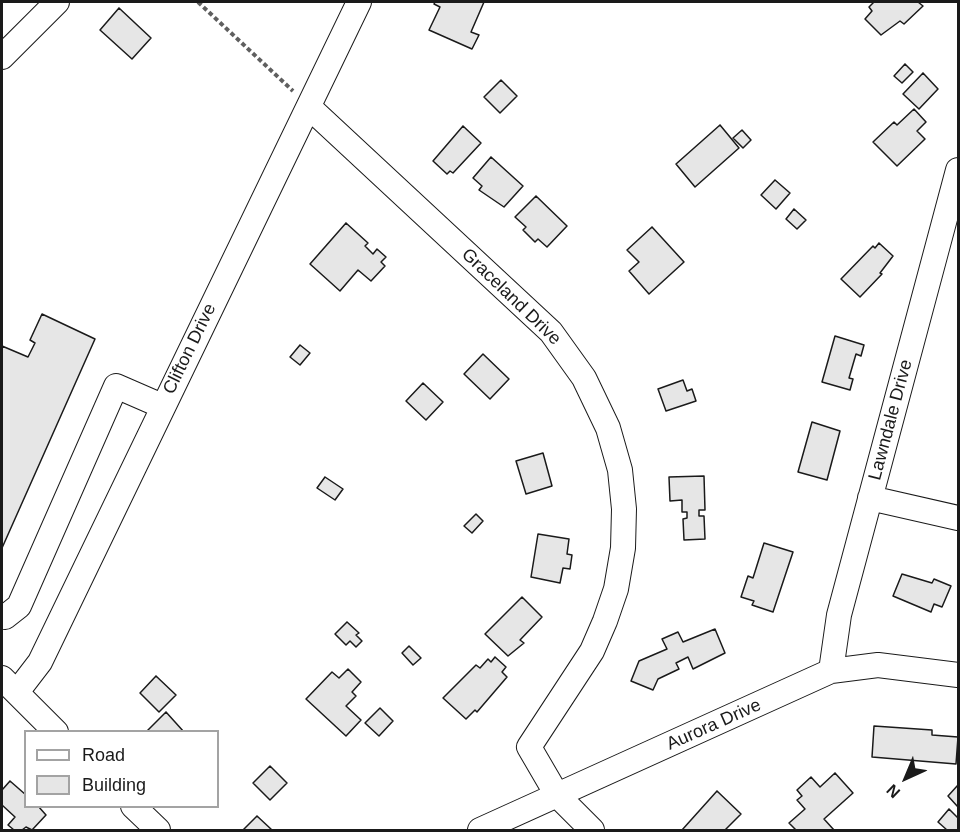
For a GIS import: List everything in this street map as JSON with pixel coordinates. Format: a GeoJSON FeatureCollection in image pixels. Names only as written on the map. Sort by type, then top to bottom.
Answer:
{"type":"FeatureCollection","features":[{"type":"Feature","properties":{"kind":"street"},"geometry":{"type":"LineString","coordinates":[[2,57],[57,2]]}},
{"type":"Feature","properties":{"kind":"street","name":"Clifton Drive"},"geometry":{"type":"LineString","coordinates":[[9,685],[40,662],[162,406],[360,2]]}},
{"type":"Feature","properties":{"kind":"street","name":"Graceland Drive"},"geometry":{"type":"LineString","coordinates":[[309,107],[551,332],[584,378],[608,428],[620,470],[624,509],[623,548],[616,589],[606,621],[592,651],[529,747],[557,795]]}},
{"type":"Feature","properties":{"kind":"street","name":"Lawndale Drive"},"geometry":{"type":"LineString","coordinates":[[831,671],[839,615],[958,170]]}},
{"type":"Feature","properties":{"kind":"street"},"geometry":{"type":"LineString","coordinates":[[2,616],[5,617],[20,606],[117,386],[162,406]]}},
{"type":"Feature","properties":{"kind":"street"},"geometry":{"type":"LineString","coordinates":[[870,498],[958,518]]}},
{"type":"Feature","properties":{"kind":"street","name":"Aurora Drive"},"geometry":{"type":"LineString","coordinates":[[480,831],[831,671],[878,665],[958,675]]}},
{"type":"Feature","properties":{"kind":"street"},"geometry":{"type":"LineString","coordinates":[[9,685],[54,730]]}},
{"type":"Feature","properties":{"kind":"street"},"geometry":{"type":"LineString","coordinates":[[557,795],[592,831]]}},
{"type":"Feature","properties":{"kind":"street"},"geometry":{"type":"LineString","coordinates":[[134,808],[158,831]]}},
{"type":"Feature","properties":{"kind":"path"},"geometry":{"type":"LineString","coordinates":[[198,2],[309,107]]}},
{"type":"Feature","properties":{"kind":"building"},"geometry":{"type":"Polygon","coordinates":[[[435,2],[484,2],[471,32],[479,35],[472,49],[429,30],[440,7],[434,4],[435,2]]]}},
{"type":"Feature","properties":{"kind":"building"},"geometry":{"type":"Polygon","coordinates":[[[874,2],[918,2],[923,6],[904,24],[900,21],[881,35],[865,19],[872,11],[869,7],[874,2]]]}},
{"type":"Feature","properties":{"kind":"building"},"geometry":{"type":"Polygon","coordinates":[[[119,8],[151,38],[132,59],[100,30],[119,8]]]}},
{"type":"Feature","properties":{"kind":"building"},"geometry":{"type":"Polygon","coordinates":[[[905,64],[913,72],[902,83],[894,76],[905,64]]]}},
{"type":"Feature","properties":{"kind":"building"},"geometry":{"type":"Polygon","coordinates":[[[923,73],[938,89],[919,109],[903,94],[923,73]]]}},
{"type":"Feature","properties":{"kind":"building"},"geometry":{"type":"Polygon","coordinates":[[[501,80],[517,96],[500,113],[484,97],[501,80]]]}},
{"type":"Feature","properties":{"kind":"building"},"geometry":{"type":"Polygon","coordinates":[[[914,109],[926,122],[917,131],[925,139],[897,166],[873,142],[894,122],[897,125],[914,109]]]}},
{"type":"Feature","properties":{"kind":"building"},"geometry":{"type":"Polygon","coordinates":[[[720,125],[739,148],[695,187],[676,164],[720,125]]]}},
{"type":"Feature","properties":{"kind":"building"},"geometry":{"type":"Polygon","coordinates":[[[463,126],[481,143],[453,173],[450,171],[447,174],[433,161],[463,126]]]}},
{"type":"Feature","properties":{"kind":"building"},"geometry":{"type":"Polygon","coordinates":[[[742,130],[751,140],[743,148],[733,138],[742,130]]]}},
{"type":"Feature","properties":{"kind":"building"},"geometry":{"type":"Polygon","coordinates":[[[491,157],[523,186],[504,207],[479,190],[482,186],[473,178],[491,157]]]}},
{"type":"Feature","properties":{"kind":"building"},"geometry":{"type":"Polygon","coordinates":[[[775,180],[790,193],[776,209],[761,195],[775,180]]]}},
{"type":"Feature","properties":{"kind":"building"},"geometry":{"type":"Polygon","coordinates":[[[536,196],[567,226],[547,247],[538,239],[535,242],[523,230],[526,227],[515,217],[536,196]]]}},
{"type":"Feature","properties":{"kind":"building"},"geometry":{"type":"Polygon","coordinates":[[[794,209],[806,220],[797,229],[786,219],[794,209]]]}},
{"type":"Feature","properties":{"kind":"building"},"geometry":{"type":"Polygon","coordinates":[[[346,223],[368,243],[365,246],[373,254],[377,249],[386,257],[381,262],[385,266],[371,281],[358,270],[340,291],[310,264],[346,223]]]}},
{"type":"Feature","properties":{"kind":"building"},"geometry":{"type":"Polygon","coordinates":[[[652,227],[684,262],[649,294],[629,271],[639,262],[627,250],[652,227]]]}},
{"type":"Feature","properties":{"kind":"building"},"geometry":{"type":"Polygon","coordinates":[[[879,243],[893,256],[880,273],[882,274],[860,297],[841,279],[873,246],[875,248],[879,243]]]}},
{"type":"Feature","properties":{"kind":"building"},"geometry":{"type":"Polygon","coordinates":[[[42,314],[95,339],[2,548],[2,346],[28,357],[35,343],[30,340],[42,314]]]}},
{"type":"Feature","properties":{"kind":"building"},"geometry":{"type":"Polygon","coordinates":[[[835,336],[864,345],[861,356],[856,354],[849,378],[853,379],[850,390],[822,382],[835,336]]]}},
{"type":"Feature","properties":{"kind":"building"},"geometry":{"type":"Polygon","coordinates":[[[300,345],[310,353],[300,365],[290,357],[300,345]]]}},
{"type":"Feature","properties":{"kind":"building"},"geometry":{"type":"Polygon","coordinates":[[[483,354],[509,379],[490,399],[464,374],[483,354]]]}},
{"type":"Feature","properties":{"kind":"building"},"geometry":{"type":"Polygon","coordinates":[[[683,380],[687,391],[692,389],[696,401],[666,411],[658,389],[683,380]]]}},
{"type":"Feature","properties":{"kind":"building"},"geometry":{"type":"Polygon","coordinates":[[[423,383],[443,402],[426,420],[406,401],[423,383]]]}},
{"type":"Feature","properties":{"kind":"building"},"geometry":{"type":"Polygon","coordinates":[[[812,422],[840,431],[827,480],[798,472],[812,422]]]}},
{"type":"Feature","properties":{"kind":"building"},"geometry":{"type":"Polygon","coordinates":[[[543,453],[552,486],[526,494],[516,461],[543,453]]]}},
{"type":"Feature","properties":{"kind":"building"},"geometry":{"type":"Polygon","coordinates":[[[704,476],[705,510],[699,510],[699,516],[704,516],[705,539],[684,540],[683,519],[687,518],[687,512],[682,512],[682,500],[670,501],[669,477],[704,476]]]}},
{"type":"Feature","properties":{"kind":"building"},"geometry":{"type":"Polygon","coordinates":[[[325,477],[343,489],[335,500],[317,488],[325,477]]]}},
{"type":"Feature","properties":{"kind":"building"},"geometry":{"type":"Polygon","coordinates":[[[476,514],[483,521],[472,533],[464,526],[476,514]]]}},
{"type":"Feature","properties":{"kind":"building"},"geometry":{"type":"Polygon","coordinates":[[[538,534],[569,539],[567,554],[572,555],[570,569],[563,568],[560,583],[531,577],[538,534]]]}},
{"type":"Feature","properties":{"kind":"building"},"geometry":{"type":"Polygon","coordinates":[[[764,543],[793,552],[773,612],[752,605],[754,601],[741,597],[748,576],[753,578],[764,543]]]}},
{"type":"Feature","properties":{"kind":"building"},"geometry":{"type":"Polygon","coordinates":[[[902,574],[932,583],[934,579],[951,586],[942,607],[934,604],[931,612],[893,596],[902,574]]]}},
{"type":"Feature","properties":{"kind":"building"},"geometry":{"type":"Polygon","coordinates":[[[522,597],[542,617],[520,640],[524,643],[508,656],[485,634],[522,597]]]}},
{"type":"Feature","properties":{"kind":"building"},"geometry":{"type":"Polygon","coordinates":[[[347,622],[359,633],[356,635],[362,641],[356,647],[350,641],[346,645],[335,634],[347,622]]]}},
{"type":"Feature","properties":{"kind":"building"},"geometry":{"type":"Polygon","coordinates":[[[715,629],[725,653],[693,669],[688,657],[676,663],[679,669],[658,679],[653,690],[631,681],[639,661],[667,649],[662,639],[678,632],[683,642],[715,629]]]}},
{"type":"Feature","properties":{"kind":"building"},"geometry":{"type":"Polygon","coordinates":[[[409,646],[421,658],[413,665],[402,653],[409,646]]]}},
{"type":"Feature","properties":{"kind":"building"},"geometry":{"type":"Polygon","coordinates":[[[495,657],[506,667],[502,672],[507,677],[477,712],[475,710],[466,719],[443,698],[476,665],[480,668],[488,659],[491,662],[495,657]]]}},
{"type":"Feature","properties":{"kind":"building"},"geometry":{"type":"Polygon","coordinates":[[[348,669],[361,682],[352,692],[356,696],[346,706],[361,720],[346,736],[306,699],[332,672],[339,678],[348,669]]]}},
{"type":"Feature","properties":{"kind":"building"},"geometry":{"type":"Polygon","coordinates":[[[156,676],[176,695],[159,712],[140,693],[156,676]]]}},
{"type":"Feature","properties":{"kind":"building"},"geometry":{"type":"Polygon","coordinates":[[[380,708],[393,721],[379,736],[365,723],[380,708]]]}},
{"type":"Feature","properties":{"kind":"building"},"geometry":{"type":"Polygon","coordinates":[[[166,712],[182,730],[148,730],[166,712]]]}},
{"type":"Feature","properties":{"kind":"building"},"geometry":{"type":"Polygon","coordinates":[[[874,726],[932,730],[932,735],[958,737],[956,764],[872,757],[874,726]]]}},
{"type":"Feature","properties":{"kind":"building"},"geometry":{"type":"Polygon","coordinates":[[[270,766],[287,783],[270,800],[253,783],[270,766]]]}},
{"type":"Feature","properties":{"kind":"building"},"geometry":{"type":"Polygon","coordinates":[[[835,773],[853,793],[824,819],[834,830],[796,830],[789,823],[805,809],[797,800],[802,796],[797,790],[811,777],[820,787],[835,773]]]}},
{"type":"Feature","properties":{"kind":"building"},"geometry":{"type":"Polygon","coordinates":[[[10,781],[24,793],[24,808],[40,808],[46,815],[32,830],[26,827],[22,830],[14,830],[8,825],[15,817],[2,805],[2,790],[10,781]]]}},
{"type":"Feature","properties":{"kind":"building"},"geometry":{"type":"Polygon","coordinates":[[[958,785],[958,807],[948,796],[958,785]]]}},
{"type":"Feature","properties":{"kind":"building"},"geometry":{"type":"Polygon","coordinates":[[[717,791],[741,814],[725,830],[682,830],[717,791]]]}},
{"type":"Feature","properties":{"kind":"building"},"geometry":{"type":"Polygon","coordinates":[[[949,809],[958,818],[958,830],[947,830],[938,822],[949,809]]]}},
{"type":"Feature","properties":{"kind":"building"},"geometry":{"type":"Polygon","coordinates":[[[257,816],[272,830],[243,830],[257,816]]]}}]}
